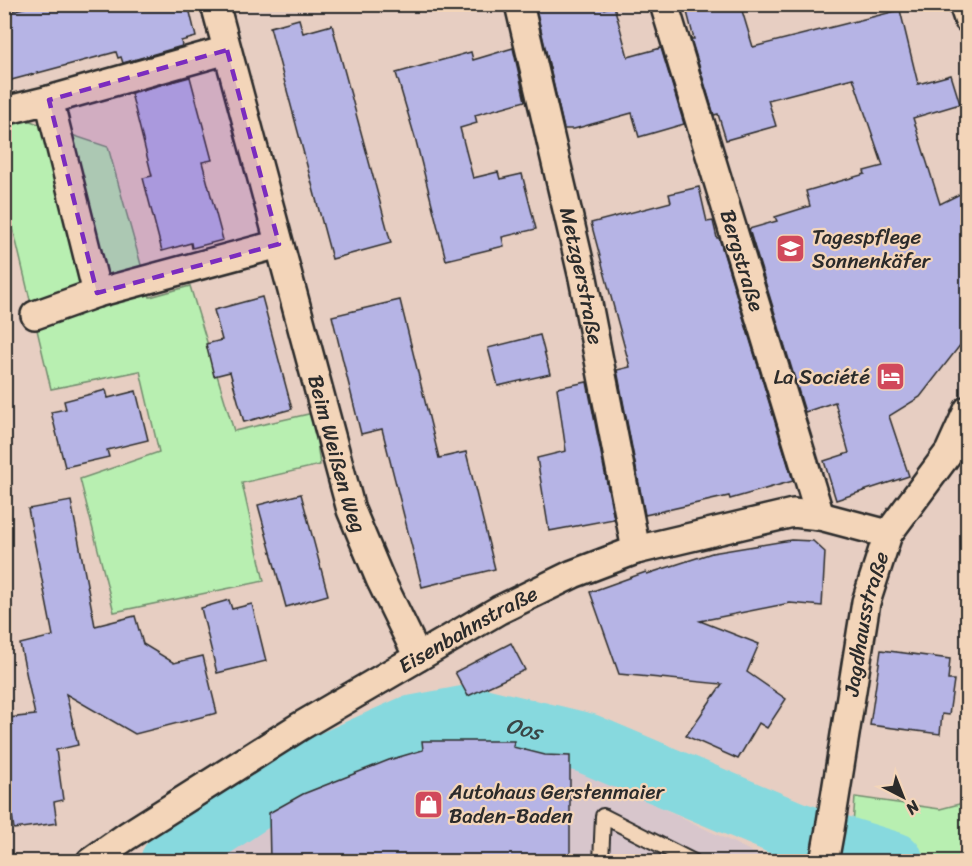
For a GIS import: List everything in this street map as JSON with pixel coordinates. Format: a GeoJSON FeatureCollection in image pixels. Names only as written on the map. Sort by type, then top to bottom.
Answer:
{"type":"FeatureCollection","features":[{"type":"Feature","properties":{"kind":"street","name":"Beim Weißen Weg"},"geometry":{"type":"LineString","coordinates":[[215,4],[351,510],[380,579],[418,657]]}},
{"type":"Feature","properties":{"kind":"street","name":"Metzgerstraße"},"geometry":{"type":"LineString","coordinates":[[519,4],[583,278],[636,550]]}},
{"type":"Feature","properties":{"kind":"street","name":"Bergstraße"},"geometry":{"type":"LineString","coordinates":[[664,4],[820,516]]}},
{"type":"Feature","properties":{"kind":"street"},"geometry":{"type":"LineString","coordinates":[[963,4],[968,19]]}},
{"type":"Feature","properties":{"kind":"street"},"geometry":{"type":"LineString","coordinates":[[4,111],[227,50]]}},
{"type":"Feature","properties":{"kind":"street"},"geometry":{"type":"LineString","coordinates":[[49,100],[98,293]]}},
{"type":"Feature","properties":{"kind":"street"},"geometry":{"type":"LineString","coordinates":[[35,315],[98,293],[279,244]]}},
{"type":"Feature","properties":{"kind":"street","name":"Jagdhausstraße"},"geometry":{"type":"LineString","coordinates":[[824,861],[866,602],[888,534],[958,454],[968,410]]}},
{"type":"Feature","properties":{"kind":"street","name":"Eisenbahnstraße"},"geometry":{"type":"LineString","coordinates":[[90,861],[279,740],[418,657],[499,610],[573,574],[636,550],[793,513],[820,516],[888,534]]}},
{"type":"Feature","properties":{"kind":"lane"},"geometry":{"type":"LineString","coordinates":[[601,861],[603,816],[694,861]]}},
{"type":"Feature","properties":{"kind":"highlighted area"},"geometry":{"type":"Polygon","coordinates":[[[227,50],[279,244],[97,293],[49,100],[227,50]]]}},
{"type":"Feature","properties":{"kind":"shaded area","name":"Autohaus Gerstenmaier Baden-Baden"},"geometry":{"type":"Polygon","coordinates":[[[424,733],[521,739],[771,861],[196,862],[281,798],[424,733]]]}},
{"type":"Feature","properties":{"kind":"green space"},"geometry":{"type":"Polygon","coordinates":[[[30,121],[108,147],[150,297],[190,286],[234,431],[313,413],[320,465],[242,483],[264,581],[114,612],[80,479],[159,452],[140,371],[51,389],[5,194],[4,123],[30,121]]]}},
{"type":"Feature","properties":{"kind":"green space"},"geometry":{"type":"Polygon","coordinates":[[[855,797],[940,809],[967,802],[967,861],[940,861],[852,841],[855,797]]]}},
{"type":"Feature","properties":{"kind":"building"},"geometry":{"type":"Polygon","coordinates":[[[39,4],[188,4],[196,37],[181,41],[182,46],[123,63],[116,52],[4,82],[4,13],[39,4]]]}},
{"type":"Feature","properties":{"kind":"building"},"geometry":{"type":"Polygon","coordinates":[[[535,4],[603,4],[603,9],[614,6],[628,57],[661,48],[684,124],[639,137],[632,113],[574,129],[564,129],[535,4]]]}},
{"type":"Feature","properties":{"kind":"building"},"geometry":{"type":"Polygon","coordinates":[[[685,4],[740,4],[753,47],[900,10],[918,84],[951,75],[960,104],[913,118],[940,204],[968,190],[968,335],[920,397],[889,416],[909,476],[836,500],[824,461],[849,453],[835,402],[805,412],[749,229],[777,221],[775,217],[810,206],[806,191],[865,174],[864,171],[883,166],[853,78],[768,100],[776,126],[726,140],[718,114],[714,115],[691,39],[694,39],[685,4]]]}},
{"type":"Feature","properties":{"kind":"building"},"geometry":{"type":"Polygon","coordinates":[[[299,19],[303,33],[332,25],[391,243],[332,259],[270,27],[299,19]]]}},
{"type":"Feature","properties":{"kind":"building"},"geometry":{"type":"Polygon","coordinates":[[[513,48],[525,101],[475,115],[477,123],[460,128],[473,178],[498,172],[500,179],[522,174],[536,229],[502,237],[504,246],[446,260],[396,73],[471,52],[473,60],[513,48]]]}},
{"type":"Feature","properties":{"kind":"building"},"geometry":{"type":"Polygon","coordinates":[[[190,77],[212,160],[202,162],[223,240],[192,248],[191,243],[162,251],[143,178],[152,176],[131,93],[190,77]]]}},
{"type":"Feature","properties":{"kind":"building"},"geometry":{"type":"Polygon","coordinates":[[[699,187],[707,222],[713,221],[717,238],[719,238],[793,481],[730,499],[729,496],[645,515],[617,370],[630,367],[591,223],[671,202],[669,194],[699,187]]]}},
{"type":"Feature","properties":{"kind":"building"},"geometry":{"type":"Polygon","coordinates":[[[262,297],[292,409],[244,422],[230,372],[214,376],[206,344],[222,340],[214,310],[262,297]]]}},
{"type":"Feature","properties":{"kind":"building"},"geometry":{"type":"Polygon","coordinates":[[[400,300],[439,458],[466,452],[495,569],[422,587],[382,429],[361,434],[332,316],[400,300]]]}},
{"type":"Feature","properties":{"kind":"building"},"geometry":{"type":"Polygon","coordinates":[[[540,335],[550,374],[498,386],[488,348],[540,335]]]}},
{"type":"Feature","properties":{"kind":"building"},"geometry":{"type":"Polygon","coordinates":[[[587,382],[614,519],[549,531],[537,458],[566,451],[557,388],[587,382]]]}},
{"type":"Feature","properties":{"kind":"building"},"geometry":{"type":"Polygon","coordinates":[[[106,390],[108,398],[136,391],[148,440],[107,450],[109,457],[65,467],[51,412],[66,409],[64,401],[106,390]]]}},
{"type":"Feature","properties":{"kind":"building"},"geometry":{"type":"Polygon","coordinates":[[[301,494],[328,595],[286,607],[258,505],[301,494]]]}},
{"type":"Feature","properties":{"kind":"building"},"geometry":{"type":"Polygon","coordinates":[[[71,501],[95,626],[135,616],[143,644],[174,663],[203,656],[217,713],[135,734],[66,694],[78,745],[56,750],[63,800],[54,802],[57,823],[14,829],[11,808],[4,809],[4,727],[9,727],[8,718],[35,715],[20,644],[53,636],[28,509],[71,501]]]}},
{"type":"Feature","properties":{"kind":"building"},"geometry":{"type":"Polygon","coordinates":[[[791,540],[813,541],[825,552],[822,606],[790,603],[700,621],[759,644],[747,672],[786,699],[767,728],[759,723],[738,759],[686,736],[722,684],[619,674],[590,592],[646,572],[647,574],[712,553],[791,540]]]}},
{"type":"Feature","properties":{"kind":"building"},"geometry":{"type":"Polygon","coordinates":[[[229,600],[232,609],[252,604],[266,661],[217,673],[201,608],[229,600]]]}},
{"type":"Feature","properties":{"kind":"building"},"geometry":{"type":"Polygon","coordinates":[[[511,643],[525,670],[468,696],[455,672],[511,643]]]}},
{"type":"Feature","properties":{"kind":"building"},"geometry":{"type":"Polygon","coordinates":[[[881,650],[950,659],[948,680],[954,680],[949,715],[942,714],[940,734],[870,725],[881,650]]]}},
{"type":"Feature","properties":{"kind":"building","name":"Autohaus Gerstenmaier Baden-Baden"},"geometry":{"type":"Polygon","coordinates":[[[422,741],[514,741],[513,747],[545,755],[570,756],[570,861],[270,861],[269,813],[303,794],[389,760],[423,750],[422,741]]]}},
{"type":"Feature","properties":{"kind":"waterway","name":"Oos"},"geometry":{"type":"LineString","coordinates":[[170,862],[184,848],[280,784],[410,726],[469,715],[586,743],[794,831],[894,862]]}},
{"type":"Feature","properties":{"kind":"place","name":"Tagespflege Sonnenkäfer"},"geometry":{"type":"Point","coordinates":[791,249]}},
{"type":"Feature","properties":{"kind":"place","name":"La Société"},"geometry":{"type":"Point","coordinates":[891,377]}},
{"type":"Feature","properties":{"kind":"place","name":"Autohaus Gerstenmaier Baden-Baden"},"geometry":{"type":"Point","coordinates":[428,804]}}]}
